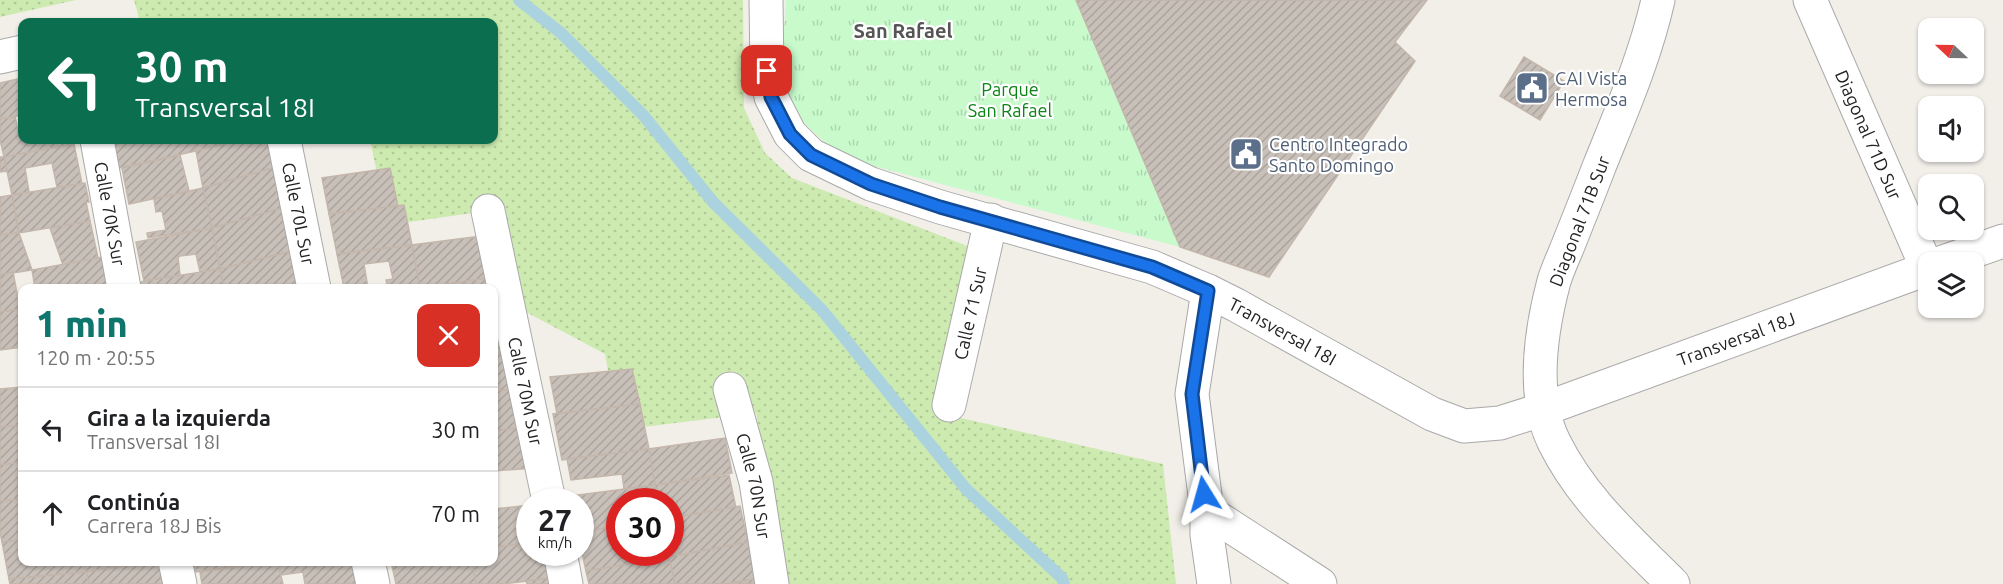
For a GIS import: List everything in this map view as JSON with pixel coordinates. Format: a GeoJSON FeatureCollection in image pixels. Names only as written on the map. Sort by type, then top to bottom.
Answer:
{"type":"FeatureCollection","features":[{"type":"Feature","properties":{"kind":"street","name":"Transversal 18I"},"geometry":{"type":"LineString","coordinates":[[766,0],[767,71],[771,97],[790,134],[811,155],[871,184],[940,207],[1152,267],[1208,291],[1432,414],[1464,426],[1500,423],[1544,409]]}},
{"type":"Feature","properties":{"kind":"street","name":"Diagonal 71B Sur"},"geometry":{"type":"LineString","coordinates":[[1658,0],[1627,99],[1555,279],[1546,320],[1540,367],[1544,409],[1553,441],[1571,472],[1592,501],[1673,584]]}},
{"type":"Feature","properties":{"kind":"street","name":"Diagonal 71D Sur"},"geometry":{"type":"LineString","coordinates":[[1810,0],[1927,252]]}},
{"type":"Feature","properties":{"kind":"street"},"geometry":{"type":"LineString","coordinates":[[0,57],[18,53]]}},
{"type":"Feature","properties":{"kind":"street","name":"Calle 70K Sur"},"geometry":{"type":"LineString","coordinates":[[98,144],[123,284]]}},
{"type":"Feature","properties":{"kind":"street","name":"Calle 70L Sur"},"geometry":{"type":"LineString","coordinates":[[285,144],[313,284]]}},
{"type":"Feature","properties":{"kind":"street","name":"Calle 70M Sur"},"geometry":{"type":"LineString","coordinates":[[488,211],[546,488]]}},
{"type":"Feature","properties":{"kind":"street","name":"Calle 71 Sur"},"geometry":{"type":"LineString","coordinates":[[949,405],[991,220]]}},
{"type":"Feature","properties":{"kind":"street","name":"Transversal 18J"},"geometry":{"type":"LineString","coordinates":[[1972,252],[2003,241]]}},
{"type":"Feature","properties":{"kind":"street","name":"Transversal 18J"},"geometry":{"type":"LineString","coordinates":[[1544,409],[1918,272]]}},
{"type":"Feature","properties":{"kind":"street"},"geometry":{"type":"LineString","coordinates":[[1208,291],[1192,394],[1214,584]]}},
{"type":"Feature","properties":{"kind":"street","name":"Calle 70N Sur"},"geometry":{"type":"LineString","coordinates":[[730,388],[756,482],[772,584]]}},
{"type":"Feature","properties":{"kind":"street"},"geometry":{"type":"LineString","coordinates":[[1207,511],[1320,584]]}},
{"type":"Feature","properties":{"kind":"street"},"geometry":{"type":"LineString","coordinates":[[176,566],[180,584]]}},
{"type":"Feature","properties":{"kind":"street"},"geometry":{"type":"LineString","coordinates":[[369,566],[373,584]]}},
{"type":"Feature","properties":{"kind":"street"},"geometry":{"type":"LineString","coordinates":[[563,566],[567,584]]}},
{"type":"Feature","properties":{"kind":"green space"},"geometry":{"type":"Polygon","coordinates":[[[0,0],[76,0],[0,17],[0,0]]]}},
{"type":"Feature","properties":{"kind":"green space"},"geometry":{"type":"Polygon","coordinates":[[[134,0],[743,0],[744,108],[765,153],[792,178],[970,247],[935,412],[1163,464],[1176,584],[786,584],[756,413],[619,430],[605,354],[511,304],[494,210],[388,225],[371,144],[498,144],[498,18],[139,18],[134,0]]]}},
{"type":"Feature","properties":{"kind":"green space","name":"Parque San Rafael"},"geometry":{"type":"Polygon","coordinates":[[[786,0],[1076,0],[1180,247],[866,164],[832,149],[806,125],[789,101],[781,79],[786,0]]]}},
{"type":"Feature","properties":{"kind":"building","name":"Centro Integrado Santo Domingo"},"geometry":{"type":"Polygon","coordinates":[[[1076,0],[1427,0],[1395,42],[1415,61],[1269,277],[1180,247],[1076,0]]]}},
{"type":"Feature","properties":{"kind":"building","name":"CAI Vista Hermosa"},"geometry":{"type":"Polygon","coordinates":[[[1524,57],[1564,81],[1540,120],[1500,96],[1524,57]]]}},
{"type":"Feature","properties":{"kind":"building"},"geometry":{"type":"Polygon","coordinates":[[[18,79],[18,116],[0,119],[0,83],[18,79]]]}},
{"type":"Feature","properties":{"kind":"building"},"geometry":{"type":"Polygon","coordinates":[[[15,117],[18,144],[74,144],[4,157],[0,140],[0,119],[15,117]]]}},
{"type":"Feature","properties":{"kind":"building"},"geometry":{"type":"Polygon","coordinates":[[[74,144],[82,184],[57,187],[52,163],[25,168],[29,192],[12,195],[4,157],[74,144]]]}},
{"type":"Feature","properties":{"kind":"building"},"geometry":{"type":"Polygon","coordinates":[[[114,144],[195,144],[196,151],[119,168],[114,144]]]}},
{"type":"Feature","properties":{"kind":"building"},"geometry":{"type":"Polygon","coordinates":[[[195,144],[223,144],[196,151],[195,144]]]}},
{"type":"Feature","properties":{"kind":"building"},"geometry":{"type":"Polygon","coordinates":[[[223,144],[273,144],[277,167],[203,188],[196,151],[223,144]]]}},
{"type":"Feature","properties":{"kind":"building"},"geometry":{"type":"Polygon","coordinates":[[[180,155],[189,191],[129,204],[122,168],[180,155]]]}},
{"type":"Feature","properties":{"kind":"building"},"geometry":{"type":"Polygon","coordinates":[[[0,157],[4,157],[7,171],[0,172],[0,157]]]}},
{"type":"Feature","properties":{"kind":"building"},"geometry":{"type":"Polygon","coordinates":[[[280,166],[289,206],[212,228],[203,188],[280,166]]]}},
{"type":"Feature","properties":{"kind":"building"},"geometry":{"type":"Polygon","coordinates":[[[390,168],[398,206],[329,214],[322,178],[390,168]]]}},
{"type":"Feature","properties":{"kind":"building"},"geometry":{"type":"Polygon","coordinates":[[[85,183],[90,221],[19,233],[12,195],[85,183]]]}},
{"type":"Feature","properties":{"kind":"building"},"geometry":{"type":"Polygon","coordinates":[[[203,188],[212,228],[148,238],[147,233],[166,230],[162,211],[156,212],[154,199],[203,188]]]}},
{"type":"Feature","properties":{"kind":"building"},"geometry":{"type":"Polygon","coordinates":[[[12,195],[19,233],[0,235],[0,197],[12,195]]]}},
{"type":"Feature","properties":{"kind":"building"},"geometry":{"type":"Polygon","coordinates":[[[404,205],[412,245],[337,254],[329,214],[404,205]]]}},
{"type":"Feature","properties":{"kind":"building"},"geometry":{"type":"Polygon","coordinates":[[[289,206],[296,250],[220,269],[212,228],[289,206]]]}},
{"type":"Feature","properties":{"kind":"building"},"geometry":{"type":"Polygon","coordinates":[[[90,221],[98,258],[63,265],[50,228],[90,221]]]}},
{"type":"Feature","properties":{"kind":"building"},"geometry":{"type":"Polygon","coordinates":[[[212,228],[220,269],[200,272],[196,254],[180,256],[178,257],[180,275],[144,281],[136,242],[212,228]]]}},
{"type":"Feature","properties":{"kind":"building"},"geometry":{"type":"Polygon","coordinates":[[[19,233],[32,270],[0,275],[0,235],[19,233]]]}},
{"type":"Feature","properties":{"kind":"building"},"geometry":{"type":"Polygon","coordinates":[[[489,235],[493,277],[447,284],[419,284],[412,245],[489,235]]]}},
{"type":"Feature","properties":{"kind":"building"},"geometry":{"type":"Polygon","coordinates":[[[412,245],[419,284],[387,284],[386,280],[393,279],[389,261],[364,264],[367,284],[343,284],[337,254],[412,245]]]}},
{"type":"Feature","properties":{"kind":"building"},"geometry":{"type":"Polygon","coordinates":[[[296,250],[300,284],[223,284],[220,269],[296,250]]]}},
{"type":"Feature","properties":{"kind":"building"},"geometry":{"type":"Polygon","coordinates":[[[102,257],[108,284],[34,284],[32,270],[102,257]]]}},
{"type":"Feature","properties":{"kind":"building"},"geometry":{"type":"Polygon","coordinates":[[[220,269],[223,284],[141,284],[144,281],[220,269]]]}},
{"type":"Feature","properties":{"kind":"building"},"geometry":{"type":"Polygon","coordinates":[[[13,272],[18,309],[0,312],[0,275],[13,272]]]}},
{"type":"Feature","properties":{"kind":"building"},"geometry":{"type":"Polygon","coordinates":[[[493,277],[494,284],[448,284],[493,277]]]}},
{"type":"Feature","properties":{"kind":"building"},"geometry":{"type":"Polygon","coordinates":[[[18,310],[18,348],[0,350],[0,312],[18,310]]]}},
{"type":"Feature","properties":{"kind":"building"},"geometry":{"type":"Polygon","coordinates":[[[498,326],[508,351],[498,352],[498,326]]]}},
{"type":"Feature","properties":{"kind":"building"},"geometry":{"type":"Polygon","coordinates":[[[508,351],[515,388],[498,391],[498,352],[508,351]]]}},
{"type":"Feature","properties":{"kind":"building"},"geometry":{"type":"Polygon","coordinates":[[[632,369],[640,404],[557,414],[550,377],[632,369]]]}},
{"type":"Feature","properties":{"kind":"building"},"geometry":{"type":"Polygon","coordinates":[[[18,387],[18,425],[0,427],[0,389],[18,387]]]}},
{"type":"Feature","properties":{"kind":"building"},"geometry":{"type":"Polygon","coordinates":[[[515,388],[522,427],[498,430],[498,391],[515,388]]]}},
{"type":"Feature","properties":{"kind":"building"},"geometry":{"type":"Polygon","coordinates":[[[640,404],[649,449],[562,460],[553,414],[640,404]]]}},
{"type":"Feature","properties":{"kind":"building"},"geometry":{"type":"Polygon","coordinates":[[[18,425],[18,463],[0,465],[0,427],[18,425]]]}},
{"type":"Feature","properties":{"kind":"building"},"geometry":{"type":"Polygon","coordinates":[[[527,427],[534,468],[498,471],[498,431],[527,427]]]}},
{"type":"Feature","properties":{"kind":"building"},"geometry":{"type":"Polygon","coordinates":[[[725,438],[732,473],[655,485],[649,449],[725,438]]]}},
{"type":"Feature","properties":{"kind":"building"},"geometry":{"type":"Polygon","coordinates":[[[649,449],[655,485],[624,488],[622,474],[571,480],[567,459],[649,449]]]}},
{"type":"Feature","properties":{"kind":"building"},"geometry":{"type":"Polygon","coordinates":[[[18,463],[18,499],[0,501],[0,465],[18,463]]]}},
{"type":"Feature","properties":{"kind":"building"},"geometry":{"type":"Polygon","coordinates":[[[729,475],[736,508],[684,516],[684,488],[656,488],[655,485],[729,475]]]}},
{"type":"Feature","properties":{"kind":"building"},"geometry":{"type":"Polygon","coordinates":[[[655,485],[656,488],[632,488],[655,485]]]}},
{"type":"Feature","properties":{"kind":"building"},"geometry":{"type":"Polygon","coordinates":[[[606,491],[606,528],[594,530],[594,493],[606,491]]]}},
{"type":"Feature","properties":{"kind":"building"},"geometry":{"type":"Polygon","coordinates":[[[18,499],[18,540],[2,542],[0,501],[18,499]]]}},
{"type":"Feature","properties":{"kind":"building"},"geometry":{"type":"Polygon","coordinates":[[[740,506],[748,542],[684,554],[684,516],[740,506]]]}},
{"type":"Feature","properties":{"kind":"building"},"geometry":{"type":"Polygon","coordinates":[[[516,507],[516,545],[498,547],[498,509],[516,507]]]}},
{"type":"Feature","properties":{"kind":"building"},"geometry":{"type":"Polygon","coordinates":[[[606,528],[606,566],[616,566],[586,571],[585,566],[594,566],[594,530],[606,528]]]}},
{"type":"Feature","properties":{"kind":"building"},"geometry":{"type":"Polygon","coordinates":[[[18,540],[18,566],[85,566],[86,572],[9,579],[2,542],[18,540]]]}},
{"type":"Feature","properties":{"kind":"building"},"geometry":{"type":"Polygon","coordinates":[[[748,542],[754,579],[726,584],[675,584],[671,566],[684,566],[684,554],[748,542]]]}},
{"type":"Feature","properties":{"kind":"building"},"geometry":{"type":"Polygon","coordinates":[[[516,545],[516,566],[549,566],[551,578],[503,584],[476,584],[473,566],[498,566],[498,547],[516,545]]]}},
{"type":"Feature","properties":{"kind":"building"},"geometry":{"type":"Polygon","coordinates":[[[85,566],[122,566],[86,572],[85,566]]]}},
{"type":"Feature","properties":{"kind":"building"},"geometry":{"type":"Polygon","coordinates":[[[122,566],[166,566],[170,584],[89,584],[86,572],[122,566]]]}},
{"type":"Feature","properties":{"kind":"building"},"geometry":{"type":"Polygon","coordinates":[[[194,566],[237,566],[196,572],[194,566]]]}},
{"type":"Feature","properties":{"kind":"building"},"geometry":{"type":"Polygon","coordinates":[[[242,566],[278,566],[283,584],[202,584],[200,572],[242,566]]]}},
{"type":"Feature","properties":{"kind":"building"},"geometry":{"type":"Polygon","coordinates":[[[278,566],[358,566],[357,584],[305,584],[303,572],[281,575],[278,566]]]}},
{"type":"Feature","properties":{"kind":"building"},"geometry":{"type":"Polygon","coordinates":[[[392,566],[473,566],[476,584],[396,584],[392,566]]]}},
{"type":"Feature","properties":{"kind":"building"},"geometry":{"type":"Polygon","coordinates":[[[616,566],[671,566],[675,584],[589,584],[586,571],[616,566]]]}},
{"type":"Feature","properties":{"kind":"building"},"geometry":{"type":"Polygon","coordinates":[[[86,572],[89,584],[10,584],[9,579],[86,572]]]}},
{"type":"Feature","properties":{"kind":"building"},"geometry":{"type":"Polygon","coordinates":[[[551,578],[552,584],[527,584],[526,581],[551,578]]]}},
{"type":"Feature","properties":{"kind":"building"},"geometry":{"type":"Polygon","coordinates":[[[754,579],[755,584],[726,584],[754,579]]]}},
{"type":"Feature","properties":{"kind":"waterway"},"geometry":{"type":"LineString","coordinates":[[519,0],[561,33],[644,116],[713,202],[822,310],[966,489],[1062,578],[1064,584]]}},
{"type":"Feature","properties":{"kind":"place","name":"CAI Vista Hermosa"},"geometry":{"type":"Point","coordinates":[1532,88]}},
{"type":"Feature","properties":{"kind":"place","name":"Centro Integrado Santo Domingo"},"geometry":{"type":"Point","coordinates":[1246,154]}},
{"type":"Feature","properties":{"kind":"district","name":"San Rafael"},"geometry":{"type":"Point","coordinates":[903,30]}},
{"type":"Feature","properties":{"kind":"route"},"geometry":{"type":"LineString","coordinates":[[767,71],[771,97],[790,134],[811,155],[871,184],[940,207],[1152,267],[1208,291],[1192,394],[1204,494]]}}]}
